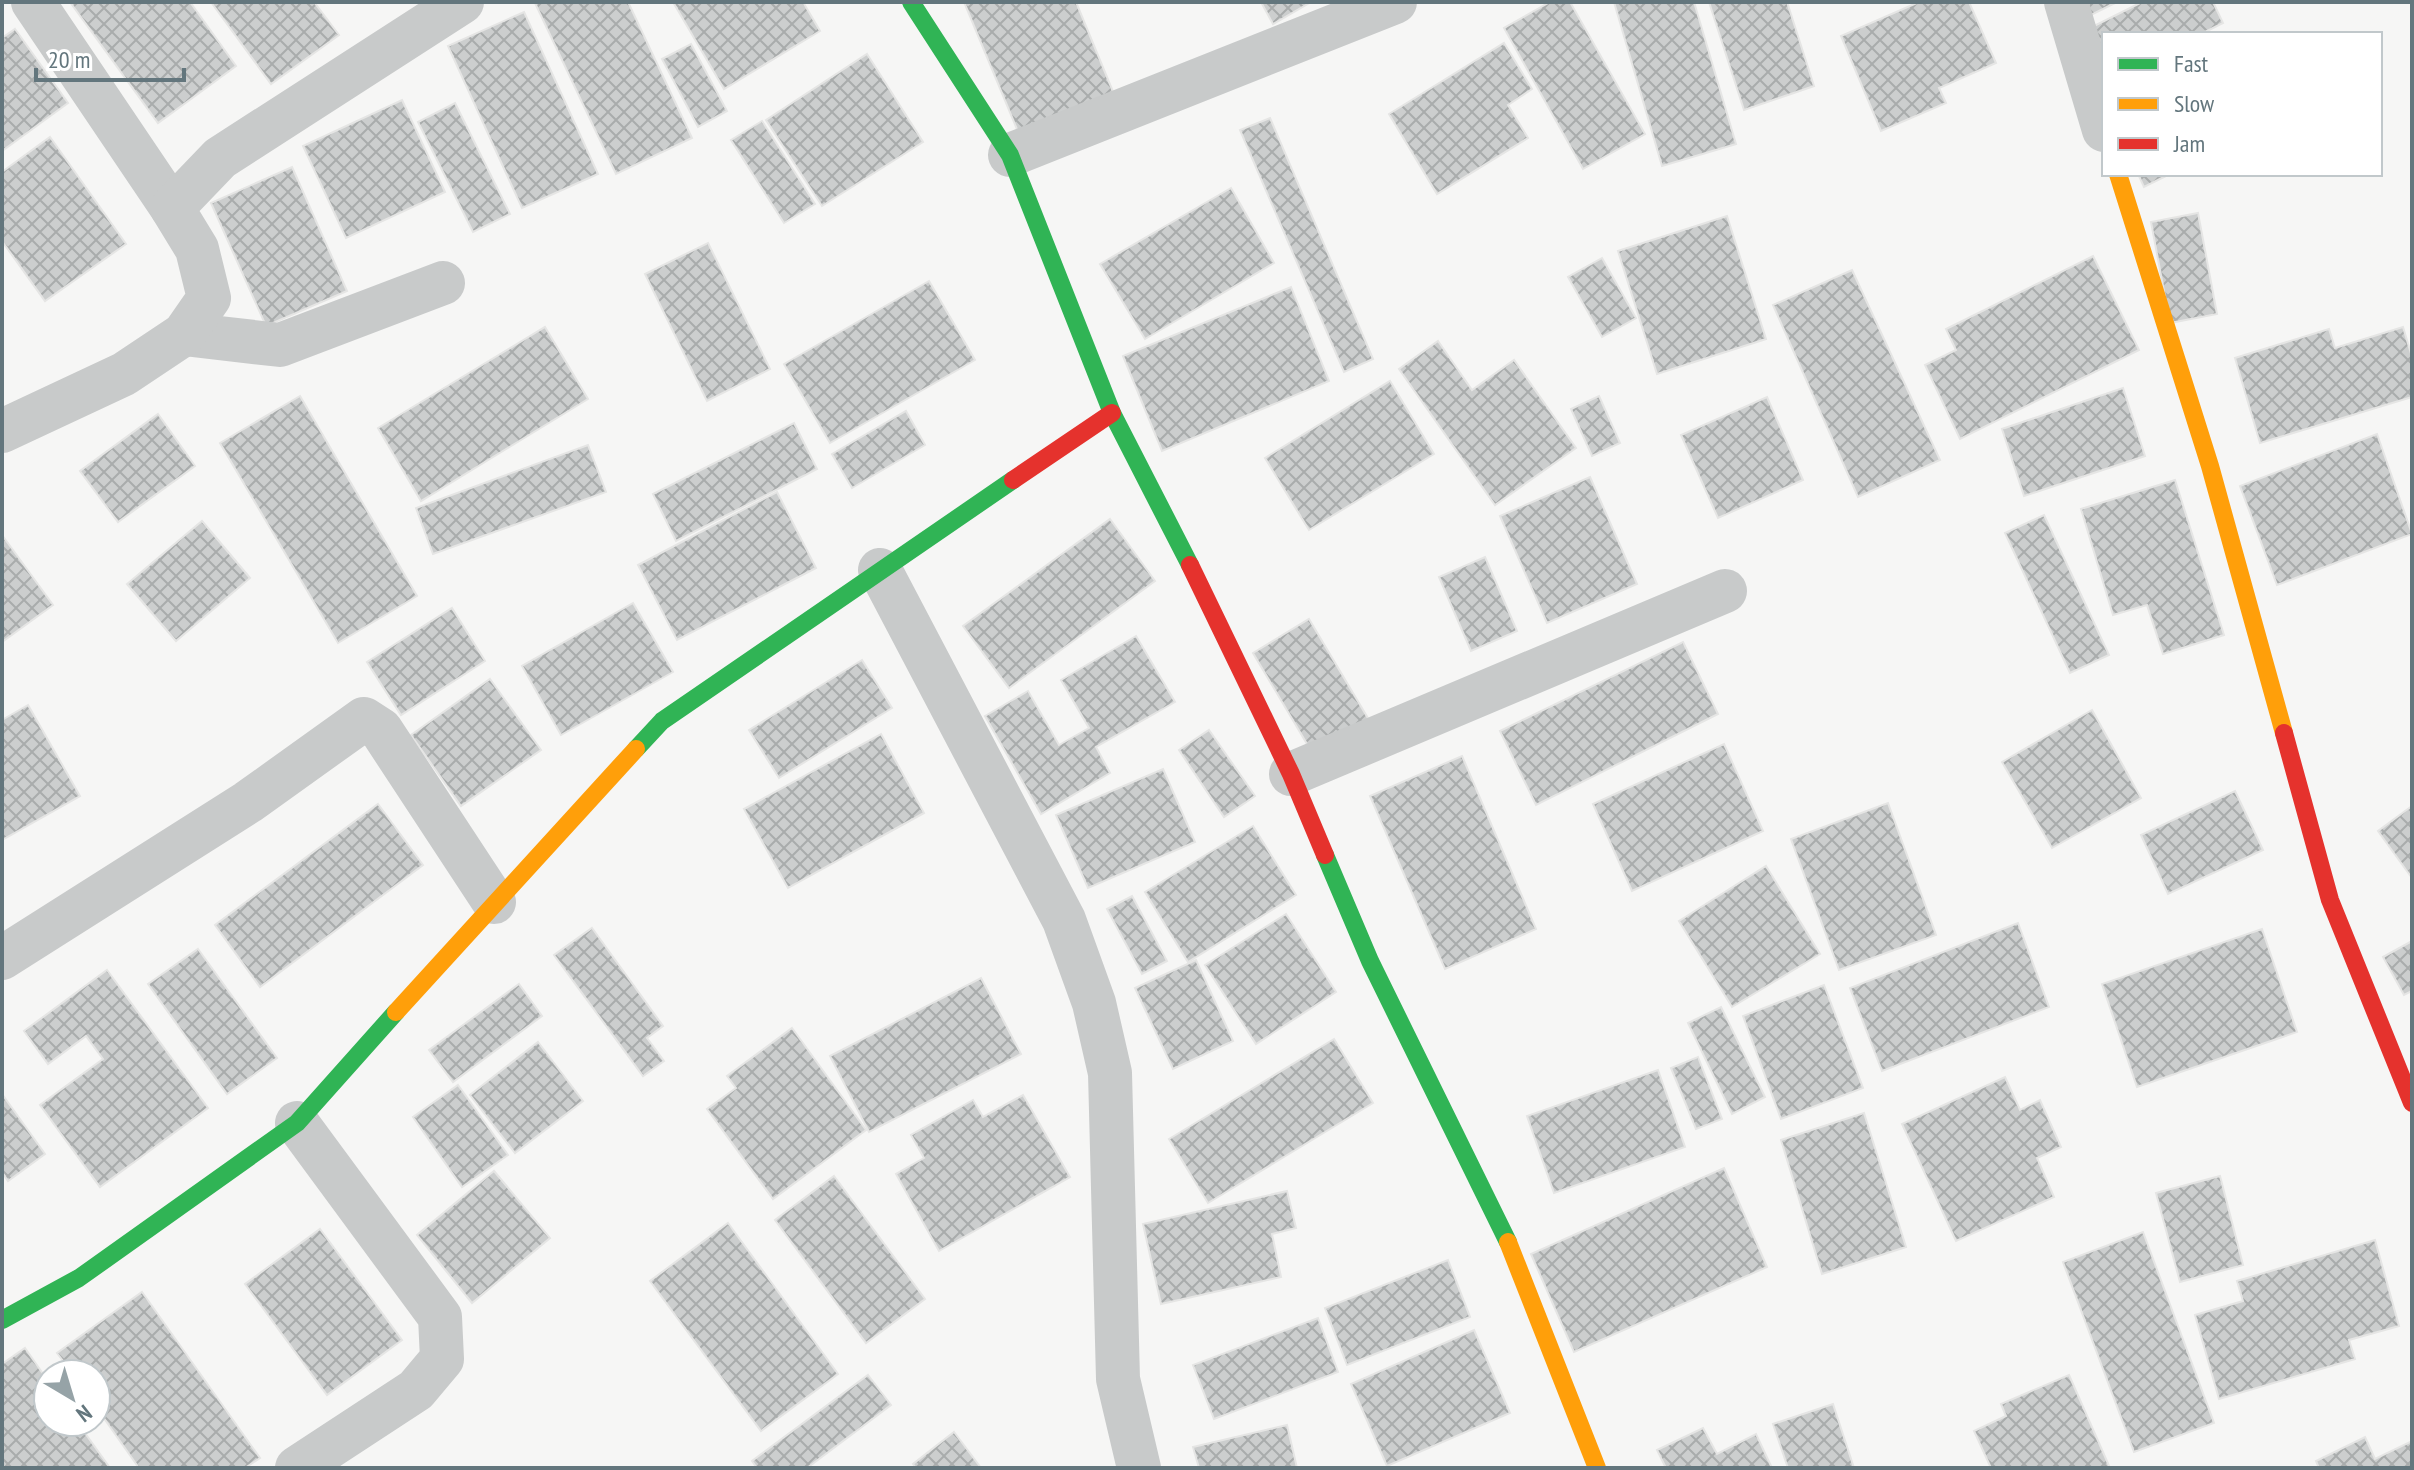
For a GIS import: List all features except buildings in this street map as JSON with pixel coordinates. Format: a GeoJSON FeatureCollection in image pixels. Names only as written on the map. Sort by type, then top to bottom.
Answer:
{"type":"FeatureCollection","features":[{"type":"Feature","properties":{"kind":"street"},"geometry":{"type":"LineString","coordinates":[[2,431],[124,374],[184,334],[209,298],[197,249],[33,2]]}},
{"type":"Feature","properties":{"kind":"street"},"geometry":{"type":"LineString","coordinates":[[172,208],[220,158],[462,2]]}},
{"type":"Feature","properties":{"kind":"street"},"geometry":{"type":"LineString","coordinates":[[911,2],[1010,155],[1112,413],[1291,774],[1370,961],[1502,1227],[1597,1468]]}},
{"type":"Feature","properties":{"kind":"street"},"geometry":{"type":"LineString","coordinates":[[1010,155],[1395,2]]}},
{"type":"Feature","properties":{"kind":"street"},"geometry":{"type":"LineString","coordinates":[[2066,2],[2102,123]]}},
{"type":"Feature","properties":{"kind":"street"},"geometry":{"type":"LineString","coordinates":[[2119,176],[2210,466],[2330,900],[2412,1103]]}},
{"type":"Feature","properties":{"kind":"street"},"geometry":{"type":"LineString","coordinates":[[184,334],[280,345],[443,283]]}},
{"type":"Feature","properties":{"kind":"street"},"geometry":{"type":"LineString","coordinates":[[2,1320],[79,1278],[297,1123],[494,902],[662,721],[1112,413]]}},
{"type":"Feature","properties":{"kind":"street"},"geometry":{"type":"LineString","coordinates":[[880,570],[1064,920],[1094,1003],[1110,1073],[1118,1379],[1139,1468]]}},
{"type":"Feature","properties":{"kind":"street"},"geometry":{"type":"LineString","coordinates":[[1291,774],[1725,591]]}},
{"type":"Feature","properties":{"kind":"street"},"geometry":{"type":"LineString","coordinates":[[2,958],[248,802],[364,719],[381,730],[494,902]]}},
{"type":"Feature","properties":{"kind":"street"},"geometry":{"type":"LineString","coordinates":[[297,1123],[440,1317],[442,1359],[416,1390],[297,1468]]}},
{"type":"Feature","properties":{"kind":"traffic: fast"},"geometry":{"type":"LineString","coordinates":[[911,2],[1010,155],[1112,413],[1190,565]]}},
{"type":"Feature","properties":{"kind":"traffic: fast"},"geometry":{"type":"LineString","coordinates":[[636,749],[662,721],[1013,480]]}},
{"type":"Feature","properties":{"kind":"traffic: fast"},"geometry":{"type":"LineString","coordinates":[[1325,855],[1370,961],[1508,1242]]}},
{"type":"Feature","properties":{"kind":"traffic: fast"},"geometry":{"type":"LineString","coordinates":[[2,1320],[79,1278],[297,1123],[396,1012]]}},
{"type":"Feature","properties":{"kind":"traffic: slow"},"geometry":{"type":"LineString","coordinates":[[2119,176],[2210,466],[2284,733]]}},
{"type":"Feature","properties":{"kind":"traffic: slow"},"geometry":{"type":"LineString","coordinates":[[396,1012],[636,749]]}},
{"type":"Feature","properties":{"kind":"traffic: slow"},"geometry":{"type":"LineString","coordinates":[[1508,1242],[1597,1468]]}},
{"type":"Feature","properties":{"kind":"traffic: jam"},"geometry":{"type":"LineString","coordinates":[[1013,480],[1112,413]]}},
{"type":"Feature","properties":{"kind":"traffic: jam"},"geometry":{"type":"LineString","coordinates":[[1190,565],[1291,774],[1325,855]]}},
{"type":"Feature","properties":{"kind":"traffic: jam"},"geometry":{"type":"LineString","coordinates":[[2284,733],[2330,900],[2412,1103]]}}]}
